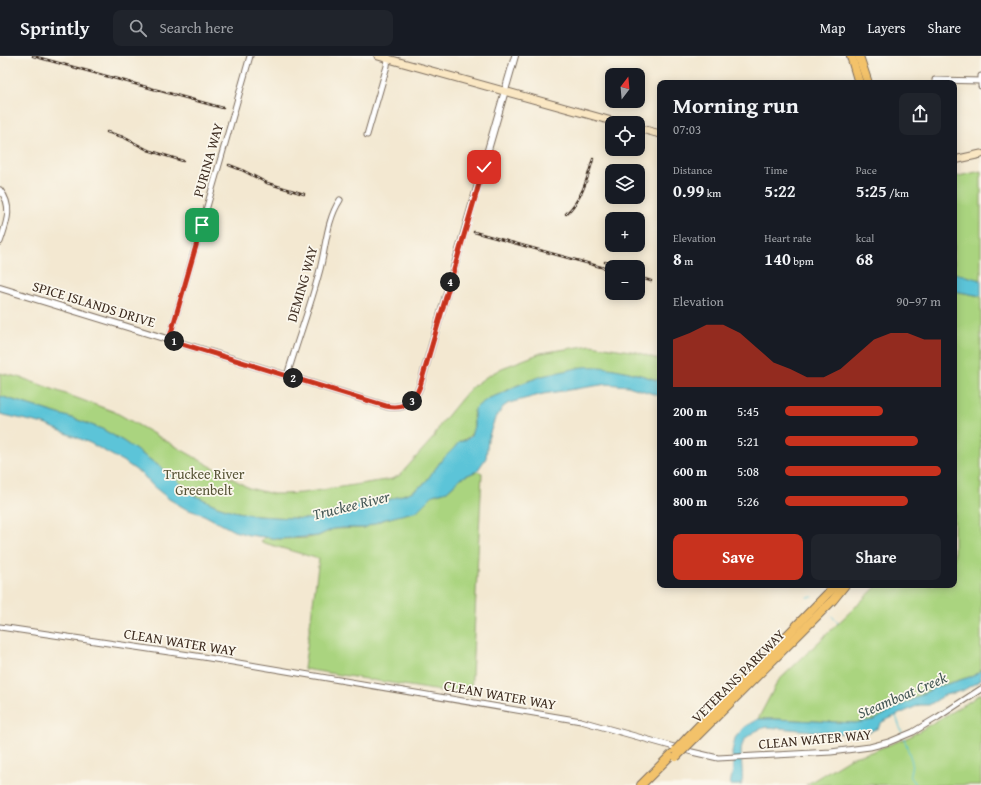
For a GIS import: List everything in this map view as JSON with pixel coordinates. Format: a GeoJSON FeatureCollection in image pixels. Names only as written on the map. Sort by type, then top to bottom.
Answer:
{"type":"FeatureCollection","features":[{"type":"Feature","properties":{"kind":"main road"},"geometry":{"type":"LineString","coordinates":[[378,56],[388,57],[605,119]]}},
{"type":"Feature","properties":{"kind":"main road"},"geometry":{"type":"LineString","coordinates":[[851,56],[858,80]]}},
{"type":"Feature","properties":{"kind":"main road"},"geometry":{"type":"LineString","coordinates":[[859,56],[867,80]]}},
{"type":"Feature","properties":{"kind":"main road"},"geometry":{"type":"LineString","coordinates":[[645,130],[657,133]]}},
{"type":"Feature","properties":{"kind":"main road"},"geometry":{"type":"LineString","coordinates":[[957,159],[981,154]]}},
{"type":"Feature","properties":{"kind":"main road","name":"VETERANS PARKWAY"},"geometry":{"type":"LineString","coordinates":[[692,737],[833,588]]}},
{"type":"Feature","properties":{"kind":"main road","name":"VETERANS PARKWAY"},"geometry":{"type":"LineString","coordinates":[[640,785],[674,755],[833,600],[843,588]]}},
{"type":"Feature","properties":{"kind":"main road","name":"VETERANS PARKWAY"},"geometry":{"type":"LineString","coordinates":[[648,785],[674,755]]}},
{"type":"Feature","properties":{"kind":"street","name":"PURINA WAY"},"geometry":{"type":"LineString","coordinates":[[169,340],[250,56]]}},
{"type":"Feature","properties":{"kind":"street"},"geometry":{"type":"LineString","coordinates":[[505,91],[515,56]]}},
{"type":"Feature","properties":{"kind":"street"},"geometry":{"type":"LineString","coordinates":[[367,135],[388,57]]}},
{"type":"Feature","properties":{"kind":"street"},"geometry":{"type":"LineString","coordinates":[[981,76],[981,86]]}},
{"type":"Feature","properties":{"kind":"street"},"geometry":{"type":"LineString","coordinates":[[957,80],[981,81]]}},
{"type":"Feature","properties":{"kind":"street","name":"SPICE ISLANDS DRIVE"},"geometry":{"type":"LineString","coordinates":[[0,288],[391,407],[402,406],[411,402],[420,386],[505,91]]}},
{"type":"Feature","properties":{"kind":"street"},"geometry":{"type":"LineString","coordinates":[[0,190],[7,202],[8,209],[7,220],[0,242]]}},
{"type":"Feature","properties":{"kind":"street","name":"DEMING WAY"},"geometry":{"type":"LineString","coordinates":[[287,376],[318,278],[331,220],[340,200]]}},
{"type":"Feature","properties":{"kind":"street","name":"CLEAN WATER WAY"},"geometry":{"type":"LineString","coordinates":[[0,627],[211,658],[581,721],[718,758],[862,749],[901,737],[924,726],[981,689]]}},
{"type":"Feature","properties":{"kind":"green space"},"geometry":{"type":"Polygon","coordinates":[[[981,171],[981,280],[957,274],[957,176],[981,171]]]}},
{"type":"Feature","properties":{"kind":"green space"},"geometry":{"type":"Polygon","coordinates":[[[957,292],[981,296],[981,670],[973,676],[934,688],[874,720],[855,723],[758,719],[778,681],[875,588],[957,588],[957,292]]]}},
{"type":"Feature","properties":{"kind":"green space","name":"Truckee River Greenbelt"},"geometry":{"type":"Polygon","coordinates":[[[591,345],[637,352],[657,359],[657,380],[623,371],[596,368],[549,375],[520,384],[478,406],[473,415],[474,424],[472,434],[459,442],[441,461],[424,484],[411,492],[383,502],[334,512],[322,517],[310,519],[257,516],[217,506],[190,493],[162,468],[123,441],[102,429],[75,419],[0,396],[0,373],[22,378],[115,412],[249,488],[273,494],[302,493],[392,479],[400,475],[434,437],[440,425],[472,387],[502,368],[541,353],[591,345]]]}},
{"type":"Feature","properties":{"kind":"green space"},"geometry":{"type":"Polygon","coordinates":[[[477,471],[482,473],[471,696],[304,669],[319,559],[261,542],[265,537],[279,539],[307,538],[318,536],[333,529],[364,528],[382,520],[411,513],[433,495],[447,491],[461,478],[477,471]]]}},
{"type":"Feature","properties":{"kind":"green space"},"geometry":{"type":"Polygon","coordinates":[[[981,693],[981,785],[806,785],[850,758],[871,752],[909,737],[981,693]]]}},
{"type":"Feature","properties":{"kind":"water"},"geometry":{"type":"Polygon","coordinates":[[[957,274],[981,280],[981,296],[957,292],[957,274]]]}},
{"type":"Feature","properties":{"kind":"water"},"geometry":{"type":"Polygon","coordinates":[[[582,367],[612,368],[657,380],[657,395],[628,386],[607,384],[543,394],[509,403],[503,407],[494,421],[488,439],[486,458],[477,471],[461,478],[447,491],[433,495],[417,511],[382,520],[364,528],[333,529],[318,536],[279,539],[249,535],[234,531],[204,515],[186,509],[169,499],[153,486],[143,475],[126,463],[90,443],[44,424],[0,414],[0,396],[75,419],[102,429],[123,441],[174,477],[190,493],[217,506],[257,516],[310,519],[322,517],[345,507],[383,502],[411,492],[424,484],[441,461],[459,442],[466,440],[471,436],[474,426],[475,408],[489,398],[542,376],[582,367]]]}},
{"type":"Feature","properties":{"kind":"water"},"geometry":{"type":"Polygon","coordinates":[[[981,670],[981,680],[962,691],[945,695],[929,705],[919,705],[882,722],[878,728],[871,731],[859,734],[846,734],[766,727],[754,732],[747,737],[741,750],[742,785],[730,785],[733,769],[732,752],[735,738],[744,727],[758,719],[855,723],[874,720],[934,688],[973,676],[981,670]]]}},
{"type":"Feature","properties":{"kind":"waterway"},"geometry":{"type":"LineString","coordinates":[[807,597],[813,597]]}},
{"type":"Feature","properties":{"kind":"waterway"},"geometry":{"type":"LineString","coordinates":[[832,616],[838,623]]}},
{"type":"Feature","properties":{"kind":"waterway"},"geometry":{"type":"LineString","coordinates":[[896,716],[902,733]]}},
{"type":"Feature","properties":{"kind":"waterway"},"geometry":{"type":"LineString","coordinates":[[904,738],[912,762],[910,775],[915,785]]}},
{"type":"Feature","properties":{"kind":"railway"},"geometry":{"type":"LineString","coordinates":[[33,56],[223,108]]}},
{"type":"Feature","properties":{"kind":"railway"},"geometry":{"type":"LineString","coordinates":[[107,132],[123,137],[148,150],[183,161]]}},
{"type":"Feature","properties":{"kind":"railway"},"geometry":{"type":"LineString","coordinates":[[566,214],[580,196],[593,159]]}},
{"type":"Feature","properties":{"kind":"railway"},"geometry":{"type":"LineString","coordinates":[[229,165],[267,183],[304,194]]}},
{"type":"Feature","properties":{"kind":"railway"},"geometry":{"type":"LineString","coordinates":[[474,232],[605,268]]}},
{"type":"Feature","properties":{"kind":"railway"},"geometry":{"type":"LineString","coordinates":[[645,279],[651,281]]}},
{"type":"Feature","properties":{"kind":"route"},"geometry":{"type":"LineString","coordinates":[[202,225],[169,340],[386,406],[402,406],[411,402],[420,386],[484,167]]}},
{"type":"Feature","properties":{"kind":"water label","name":"Truckee River"},"geometry":{"type":"Point","coordinates":[351,505]}},
{"type":"Feature","properties":{"kind":"water label","name":"Steamboat Creek"},"geometry":{"type":"Point","coordinates":[902,695]}}]}
